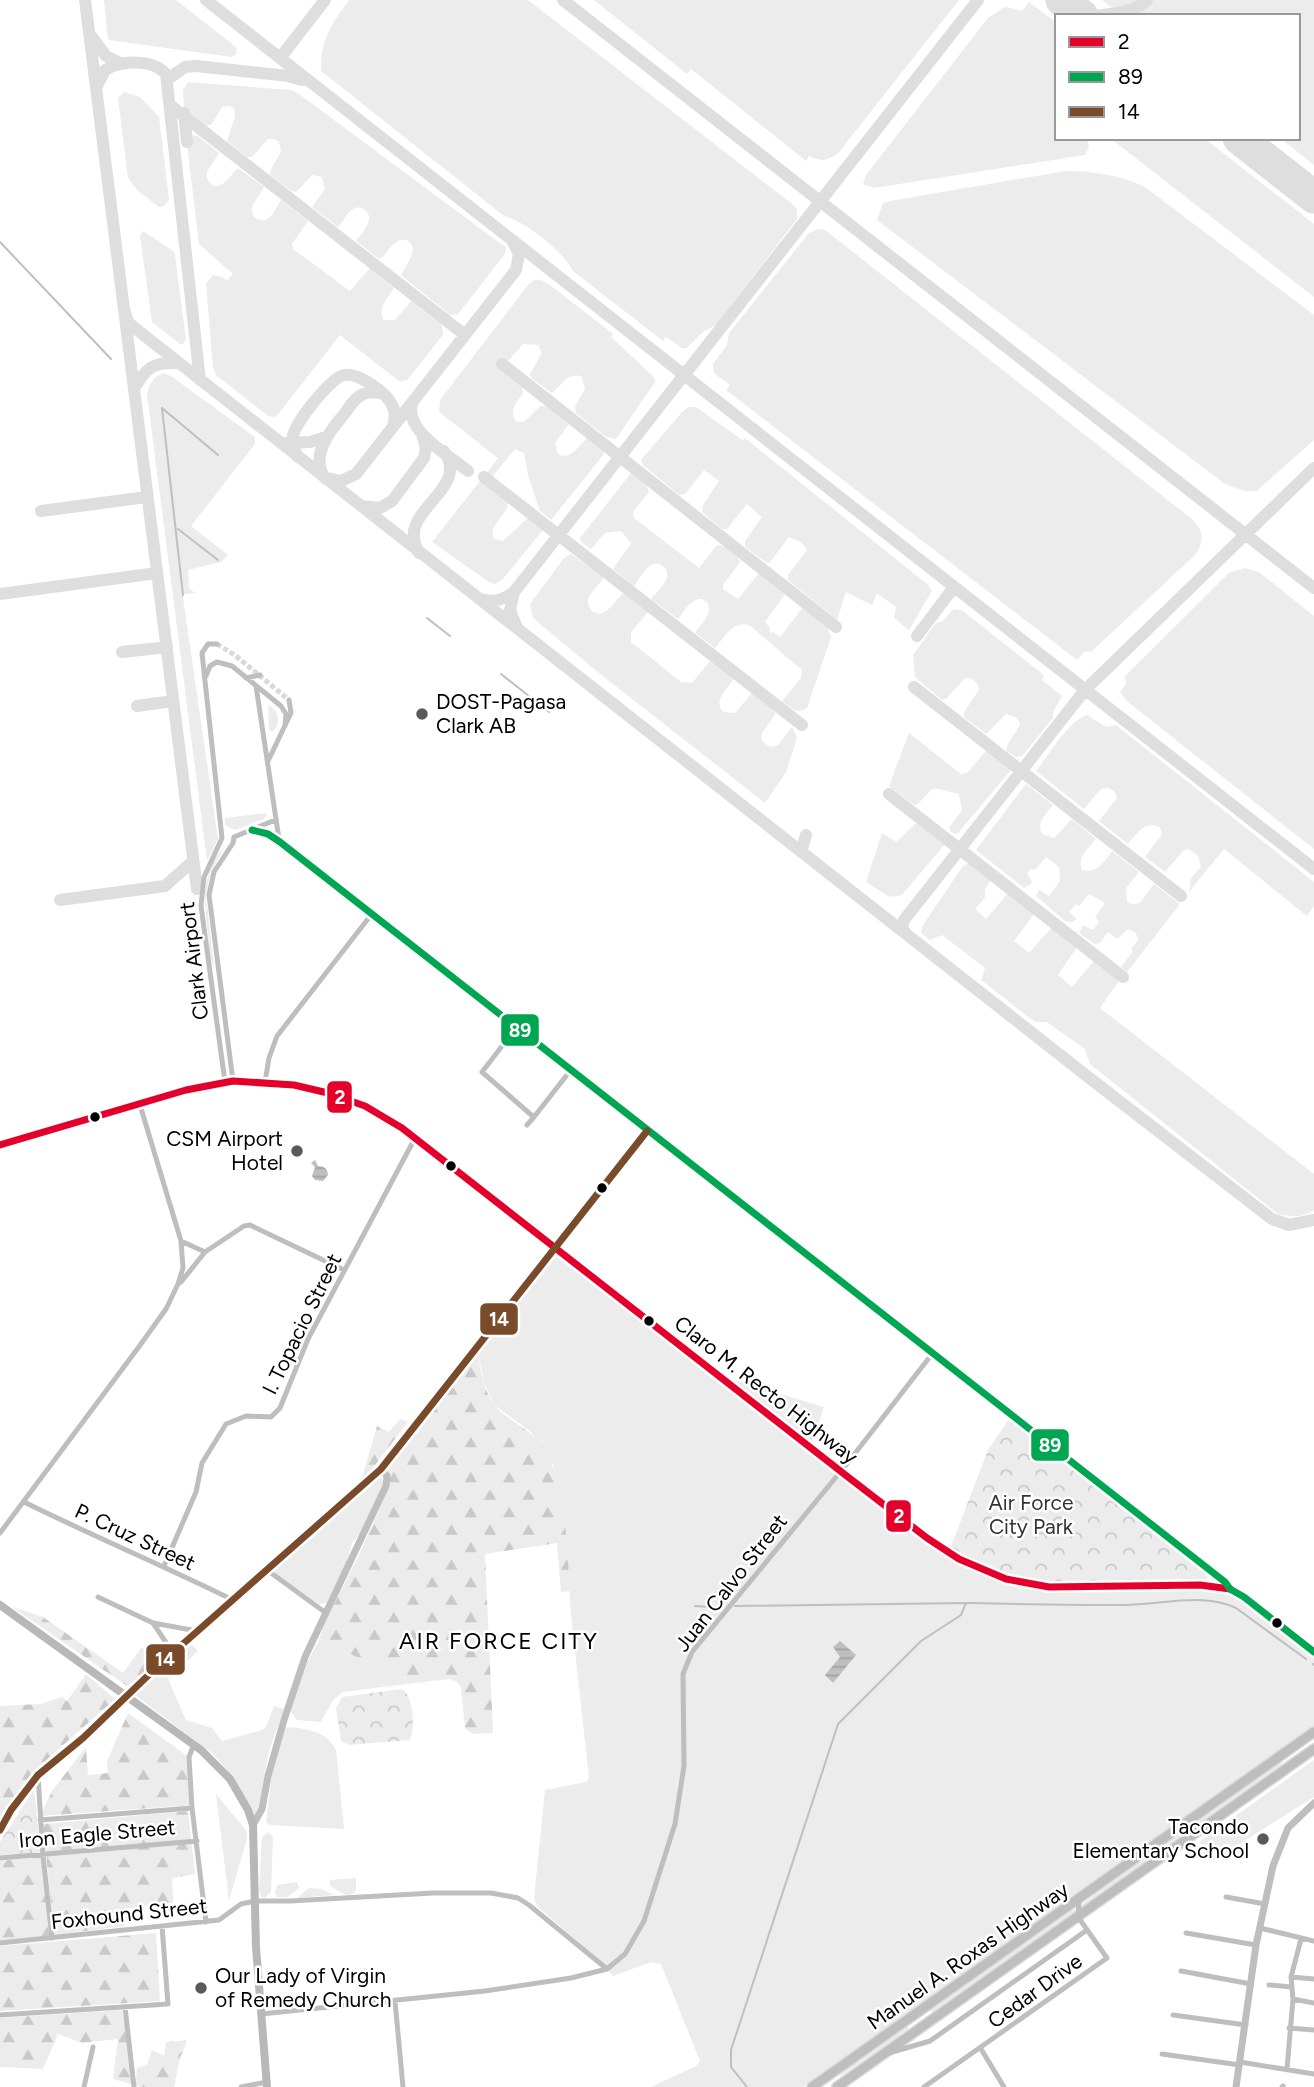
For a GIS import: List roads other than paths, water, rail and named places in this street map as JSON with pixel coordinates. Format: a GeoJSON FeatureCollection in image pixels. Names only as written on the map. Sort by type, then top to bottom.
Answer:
{"type":"FeatureCollection","features":[{"type":"Feature","properties":{"kind":"main road","name":"Claro M. Recto Highway"},"geometry":{"type":"LineString","coordinates":[[0,1145],[186,1090],[229,1082],[265,1082],[303,1087],[352,1101],[391,1121],[412,1144],[555,1247],[947,1553],[1006,1579],[1049,1587],[1200,1585],[1230,1589]]}},
{"type":"Feature","properties":{"kind":"main road"},"geometry":{"type":"LineString","coordinates":[[1230,1589],[1314,1652]]}},
{"type":"Feature","properties":{"kind":"main road"},"geometry":{"type":"LineString","coordinates":[[0,1605],[194,1744],[225,1772],[243,1801],[254,1828],[261,2014],[267,2085]]}},
{"type":"Feature","properties":{"kind":"main road","name":"Manuel A. Roxas Highway"},"geometry":{"type":"LineString","coordinates":[[812,2087],[1314,1732]]}},
{"type":"Feature","properties":{"kind":"main road","name":"Manuel A. Roxas Highway"},"geometry":{"type":"LineString","coordinates":[[836,2087],[1314,1749]]}},
{"type":"Feature","properties":{"kind":"main road"},"geometry":{"type":"LineString","coordinates":[[1282,1755],[1290,1766]]}},
{"type":"Feature","properties":{"kind":"street"},"geometry":{"type":"LineString","coordinates":[[217,644],[208,644],[203,649],[205,685],[222,839],[226,846],[234,842],[234,837]]}},
{"type":"Feature","properties":{"kind":"street"},"geometry":{"type":"LineString","coordinates":[[205,685],[207,670],[217,662],[232,666],[284,709],[285,726]]}},
{"type":"Feature","properties":{"kind":"street"},"geometry":{"type":"LineString","coordinates":[[246,678],[260,675]]}},
{"type":"Feature","properties":{"kind":"street"},"geometry":{"type":"LineString","coordinates":[[256,686],[280,842]]}},
{"type":"Feature","properties":{"kind":"street"},"geometry":{"type":"LineString","coordinates":[[267,763],[291,713],[289,700]]}},
{"type":"Feature","properties":{"kind":"street"},"geometry":{"type":"LineString","coordinates":[[234,837],[275,820]]}},
{"type":"Feature","properties":{"kind":"street"},"geometry":{"type":"LineString","coordinates":[[252,830],[268,834],[280,842],[1225,1582],[1230,1589]]}},
{"type":"Feature","properties":{"kind":"street"},"geometry":{"type":"LineString","coordinates":[[222,839],[228,833],[234,837]]}},
{"type":"Feature","properties":{"kind":"street","name":"Clark Airport"},"geometry":{"type":"LineString","coordinates":[[214,970],[202,915],[202,886],[222,839]]}},
{"type":"Feature","properties":{"kind":"street","name":"Clark Airport"},"geometry":{"type":"LineString","coordinates":[[229,1082],[214,970],[209,904],[214,872],[230,845]]}},
{"type":"Feature","properties":{"kind":"street"},"geometry":{"type":"LineString","coordinates":[[265,1082],[269,1058],[277,1036],[371,915]]}},
{"type":"Feature","properties":{"kind":"street"},"geometry":{"type":"LineString","coordinates":[[516,1028],[482,1072],[534,1117]]}},
{"type":"Feature","properties":{"kind":"street"},"geometry":{"type":"LineString","coordinates":[[527,1125],[570,1070]]}},
{"type":"Feature","properties":{"kind":"street"},"geometry":{"type":"LineString","coordinates":[[0,1533],[166,1309],[178,1284],[183,1268],[181,1241],[140,1105]]}},
{"type":"Feature","properties":{"kind":"street"},"geometry":{"type":"LineString","coordinates":[[0,1830],[11,1810],[38,1775],[83,1738],[197,1631],[381,1469],[647,1131]]}},
{"type":"Feature","properties":{"kind":"street","name":"I. Topacio Street"},"geometry":{"type":"LineString","coordinates":[[164,1566],[196,1492],[199,1471],[226,1424],[246,1416],[271,1417],[280,1408],[300,1356],[412,1144]]}},
{"type":"Feature","properties":{"kind":"street"},"geometry":{"type":"LineString","coordinates":[[178,1284],[205,1252],[244,1226],[250,1225],[344,1270]]}},
{"type":"Feature","properties":{"kind":"street"},"geometry":{"type":"LineString","coordinates":[[181,1241],[205,1252]]}},
{"type":"Feature","properties":{"kind":"street","name":"Juan Calvo Street"},"geometry":{"type":"LineString","coordinates":[[261,2014],[485,1991],[571,1978],[607,1969],[625,1954],[635,1941],[644,1921],[675,1824],[684,1766],[682,1684],[688,1659],[702,1638],[841,1471],[932,1354]]}},
{"type":"Feature","properties":{"kind":"street"},"geometry":{"type":"LineString","coordinates":[[254,1828],[262,1809],[268,1776],[291,1694],[386,1486],[387,1476],[381,1469]]}},
{"type":"Feature","properties":{"kind":"street","name":"P. Cruz Street"},"geometry":{"type":"LineString","coordinates":[[24,1502],[233,1600]]}},
{"type":"Feature","properties":{"kind":"street"},"geometry":{"type":"LineString","coordinates":[[267,1570],[326,1613]]}},
{"type":"Feature","properties":{"kind":"street"},"geometry":{"type":"LineString","coordinates":[[98,1597],[153,1623],[197,1631]]}},
{"type":"Feature","properties":{"kind":"street"},"geometry":{"type":"LineString","coordinates":[[153,1623],[173,1653]]}},
{"type":"Feature","properties":{"kind":"street"},"geometry":{"type":"LineString","coordinates":[[194,1744],[188,1757],[206,1922]]}},
{"type":"Feature","properties":{"kind":"street"},"geometry":{"type":"LineString","coordinates":[[38,1775],[52,1938]]}},
{"type":"Feature","properties":{"kind":"street"},"geometry":{"type":"LineString","coordinates":[[1236,2087],[1256,1945],[1279,1847],[1288,1828],[1314,1803]]}},
{"type":"Feature","properties":{"kind":"street"},"geometry":{"type":"LineString","coordinates":[[40,1821],[192,1808]]}},
{"type":"Feature","properties":{"kind":"street","name":"Iron Eagle Street"},"geometry":{"type":"LineString","coordinates":[[0,1858],[197,1841]]}},
{"type":"Feature","properties":{"kind":"street"},"geometry":{"type":"LineString","coordinates":[[256,1901],[433,1893],[508,1895],[529,1905],[607,1969]]}},
{"type":"Feature","properties":{"kind":"street"},"geometry":{"type":"LineString","coordinates":[[1226,1897],[1265,1903]]}},
{"type":"Feature","properties":{"kind":"street"},"geometry":{"type":"LineString","coordinates":[[883,2054],[917,2047],[930,2041],[1087,1930],[1078,1917],[1079,1899]]}},
{"type":"Feature","properties":{"kind":"street","name":"Foxhound Street"},"geometry":{"type":"LineString","coordinates":[[0,1943],[219,1920],[241,1904],[256,1901]]}},
{"type":"Feature","properties":{"kind":"street"},"geometry":{"type":"LineString","coordinates":[[0,2015],[168,2004],[162,1926]]}},
{"type":"Feature","properties":{"kind":"street"},"geometry":{"type":"LineString","coordinates":[[1260,1928],[1314,1941]]}},
{"type":"Feature","properties":{"kind":"street","name":"Cedar Drive"},"geometry":{"type":"LineString","coordinates":[[924,2087],[1107,1958],[1087,1930]]}},
{"type":"Feature","properties":{"kind":"street"},"geometry":{"type":"LineString","coordinates":[[1186,1933],[1256,1945]]}},
{"type":"Feature","properties":{"kind":"street"},"geometry":{"type":"LineString","coordinates":[[1287,2069],[1293,1999],[1291,1977],[1301,1939]]}},
{"type":"Feature","properties":{"kind":"street"},"geometry":{"type":"LineString","coordinates":[[1181,1971],[1251,1984]]}},
{"type":"Feature","properties":{"kind":"street"},"geometry":{"type":"LineString","coordinates":[[1291,1977],[1314,1979]]}},
{"type":"Feature","properties":{"kind":"street"},"geometry":{"type":"LineString","coordinates":[[1269,1985],[1292,1987]]}},
{"type":"Feature","properties":{"kind":"street"},"geometry":{"type":"LineString","coordinates":[[1293,1999],[1314,2003]]}},
{"type":"Feature","properties":{"kind":"street"},"geometry":{"type":"LineString","coordinates":[[395,2001],[403,2087]]}},
{"type":"Feature","properties":{"kind":"street"},"geometry":{"type":"LineString","coordinates":[[125,2007],[134,2087]]}},
{"type":"Feature","properties":{"kind":"street"},"geometry":{"type":"LineString","coordinates":[[1173,2015],[1246,2025]]}},
{"type":"Feature","properties":{"kind":"street"},"geometry":{"type":"LineString","coordinates":[[1289,2028],[1314,2030]]}},
{"type":"Feature","properties":{"kind":"street"},"geometry":{"type":"LineString","coordinates":[[83,2087],[93,2047]]}},
{"type":"Feature","properties":{"kind":"street","name":"Cedar Drive"},"geometry":{"type":"LineString","coordinates":[[981,2049],[1004,2087]]}},
{"type":"Feature","properties":{"kind":"street"},"geometry":{"type":"LineString","coordinates":[[1162,2054],[1314,2074]]}},
{"type":"Feature","properties":{"kind":"street"},"geometry":{"type":"LineString","coordinates":[[833,2073],[836,2087]]}},
{"type":"Feature","properties":{"kind":"street"},"geometry":{"type":"LineString","coordinates":[[241,2087],[267,2085]]}},
{"type":"Feature","properties":{"kind":"waterway"},"geometry":{"type":"LineString","coordinates":[[0,242],[111,359]]}},
{"type":"Feature","properties":{"kind":"waterway"},"geometry":{"type":"LineString","coordinates":[[162,408],[183,595]]}},
{"type":"Feature","properties":{"kind":"waterway"},"geometry":{"type":"LineString","coordinates":[[162,408],[218,455]]}},
{"type":"Feature","properties":{"kind":"waterway"},"geometry":{"type":"LineString","coordinates":[[178,529],[218,560]]}},
{"type":"Feature","properties":{"kind":"waterway"},"geometry":{"type":"LineString","coordinates":[[427,618],[450,636]]}},
{"type":"Feature","properties":{"kind":"waterway"},"geometry":{"type":"LineString","coordinates":[[501,674],[549,712]]}},
{"type":"Feature","properties":{"kind":"waterway"},"geometry":{"type":"LineString","coordinates":[[747,2087],[731,2067],[731,2050],[838,1724],[921,1641],[961,1615],[966,1603],[1124,1605],[1181,1600],[1223,1603],[1236,1608],[1306,1659]]}},
{"type":"Feature","properties":{"kind":"waterway"},"geometry":{"type":"LineString","coordinates":[[735,1606],[965,1603]]}},
{"type":"Feature","properties":{"kind":"waterway"},"geometry":{"type":"LineString","coordinates":[[695,1606],[711,1607]]}},
{"type":"Feature","properties":{"kind":"tunnel"},"geometry":{"type":"LineString","coordinates":[[217,644],[236,656],[289,700]]}},
{"type":"Feature","properties":{"kind":"place","name":"DOST-Pagasa Clark AB"},"geometry":{"type":"Point","coordinates":[422,714]}},
{"type":"Feature","properties":{"kind":"place","name":"CSM Airport Hotel"},"geometry":{"type":"Point","coordinates":[297,1151]}},
{"type":"Feature","properties":{"kind":"place","name":"Tacondo Elementary School"},"geometry":{"type":"Point","coordinates":[1263,1839]}},
{"type":"Feature","properties":{"kind":"place","name":"Our Lady of Virgin of Remedy Church"},"geometry":{"type":"Point","coordinates":[201,1988]}},
{"type":"Feature","properties":{"kind":"district","name":"AIR FORCE CITY"},"geometry":{"type":"Point","coordinates":[499,1641]}},
{"type":"Feature","properties":{"kind":"park label","name":"Air Force City Park"},"geometry":{"type":"Point","coordinates":[1031,1515]}}]}
